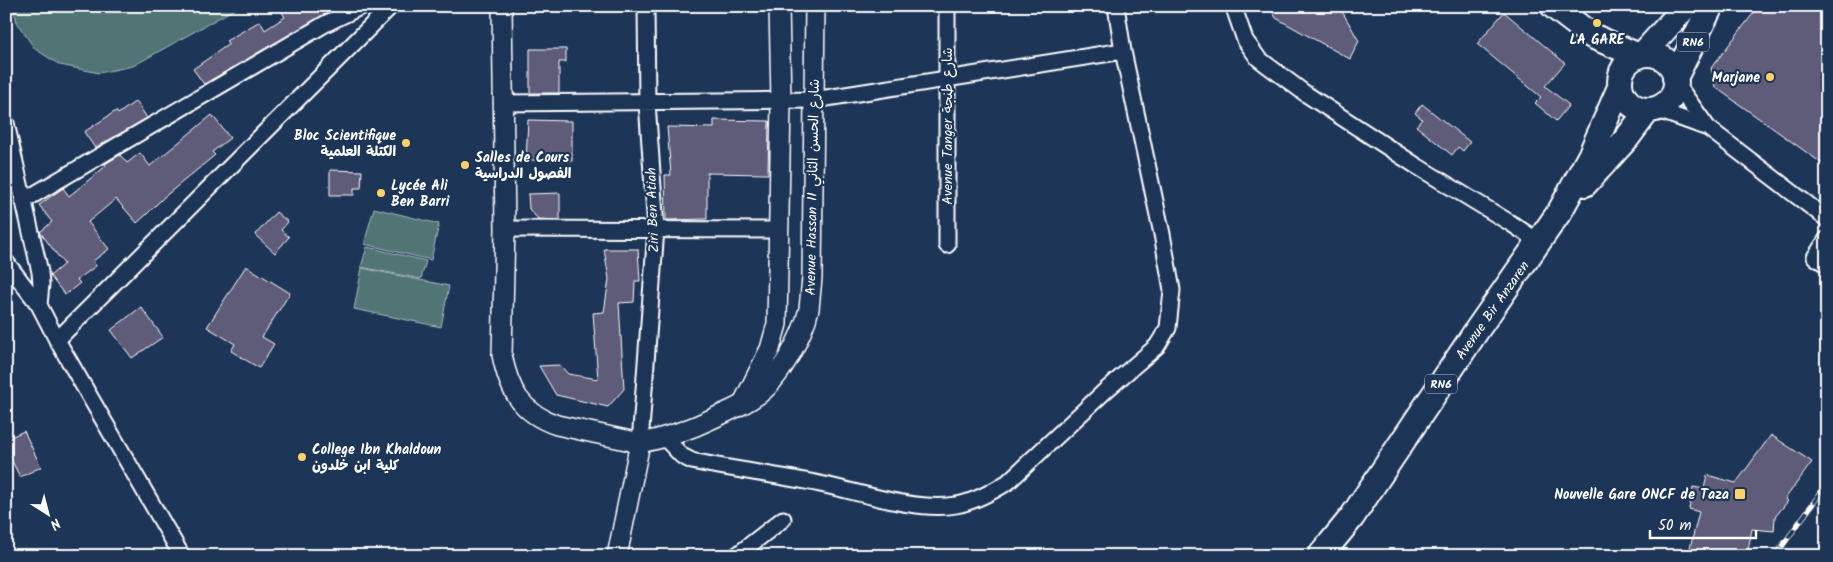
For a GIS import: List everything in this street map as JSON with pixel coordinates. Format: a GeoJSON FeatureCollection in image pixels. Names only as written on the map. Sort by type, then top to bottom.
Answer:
{"type":"FeatureCollection","features":[{"type":"Feature","properties":{"kind":"main road"},"geometry":{"type":"LineString","coordinates":[[1553,6],[1592,36],[1640,55]]}},
{"type":"Feature","properties":{"kind":"main road","name":"RN6"},"geometry":{"type":"LineString","coordinates":[[1620,84],[1625,66],[1640,55],[1686,6]]}},
{"type":"Feature","properties":{"kind":"main road","name":"RN6"},"geometry":{"type":"LineString","coordinates":[[1651,109],[1665,104],[1672,94],[1675,81],[1711,6]]}},
{"type":"Feature","properties":{"kind":"main road"},"geometry":{"type":"LineString","coordinates":[[1592,36],[1620,84],[1627,101],[1633,106],[1651,109]]}},
{"type":"Feature","properties":{"kind":"main road","name":"RN6"},"geometry":{"type":"LineString","coordinates":[[1640,55],[1651,54],[1667,62],[1673,70],[1675,81]]}},
{"type":"Feature","properties":{"kind":"main road","name":"Avenue Bir Anzaren"},"geometry":{"type":"LineString","coordinates":[[1320,556],[1368,495],[1477,330],[1560,211],[1590,156],[1620,84]]}},
{"type":"Feature","properties":{"kind":"main road","name":"Avenue Bir Anzaren"},"geometry":{"type":"LineString","coordinates":[[1560,211],[1651,109]]}},
{"type":"Feature","properties":{"kind":"street"},"geometry":{"type":"LineString","coordinates":[[23,201],[325,24],[362,6]]}},
{"type":"Feature","properties":{"kind":"street"},"geometry":{"type":"LineString","coordinates":[[57,340],[392,6]]}},
{"type":"Feature","properties":{"kind":"street"},"geometry":{"type":"LineString","coordinates":[[502,6],[505,229],[502,355],[506,375],[519,399],[528,410],[544,421],[640,443],[617,556]]}},
{"type":"Feature","properties":{"kind":"street","name":"Ziri Ben Atiah"},"geometry":{"type":"LineString","coordinates":[[640,443],[656,229],[647,102],[646,6]]}},
{"type":"Feature","properties":{"kind":"street"},"geometry":{"type":"LineString","coordinates":[[743,404],[770,348],[777,324],[781,101],[779,6]]}},
{"type":"Feature","properties":{"kind":"street","name":"Avenue Hassan II شارع الحسن الثاني"},"geometry":{"type":"LineString","coordinates":[[640,443],[664,438],[698,425],[758,395],[780,370],[795,345],[808,310],[812,278],[815,6]]}},
{"type":"Feature","properties":{"kind":"street","name":"Avenue Tanger شارع طنجة"},"geometry":{"type":"LineString","coordinates":[[947,6],[947,245]]}},
{"type":"Feature","properties":{"kind":"street"},"geometry":{"type":"LineString","coordinates":[[664,438],[682,456],[692,461],[927,506],[956,505],[992,492],[1008,482],[1156,346],[1168,328],[1172,290],[1123,51],[1116,6]]}},
{"type":"Feature","properties":{"kind":"street"},"geometry":{"type":"LineString","coordinates":[[1235,6],[1235,11],[1246,40],[1262,62],[1306,94],[1415,165],[1539,242]]}},
{"type":"Feature","properties":{"kind":"street"},"geometry":{"type":"LineString","coordinates":[[502,103],[814,100],[1123,51]]}},
{"type":"Feature","properties":{"kind":"street"},"geometry":{"type":"LineString","coordinates":[[1675,81],[1708,128],[1827,220]]}},
{"type":"Feature","properties":{"kind":"street"},"geometry":{"type":"LineString","coordinates":[[1651,109],[1708,128]]}},
{"type":"Feature","properties":{"kind":"street"},"geometry":{"type":"LineString","coordinates":[[6,124],[12,174],[23,201],[40,272],[39,305]]}},
{"type":"Feature","properties":{"kind":"street"},"geometry":{"type":"LineString","coordinates":[[505,229],[778,230]]}},
{"type":"Feature","properties":{"kind":"street"},"geometry":{"type":"LineString","coordinates":[[1827,239],[1815,257],[1827,265]]}},
{"type":"Feature","properties":{"kind":"street"},"geometry":{"type":"LineString","coordinates":[[6,262],[39,305],[57,340],[182,556]]}},
{"type":"Feature","properties":{"kind":"street"},"geometry":{"type":"LineString","coordinates":[[736,556],[783,519]]}},
{"type":"Feature","properties":{"kind":"green space"},"geometry":{"type":"Polygon","coordinates":[[[13,6],[240,6],[133,66],[99,73],[60,65],[35,49],[17,23],[13,6]]]}},
{"type":"Feature","properties":{"kind":"green space"},"geometry":{"type":"Polygon","coordinates":[[[374,208],[439,224],[431,260],[364,244],[374,208]]]}},
{"type":"Feature","properties":{"kind":"green space"},"geometry":{"type":"Polygon","coordinates":[[[367,247],[426,261],[421,279],[361,267],[367,247]]]}},
{"type":"Feature","properties":{"kind":"green space"},"geometry":{"type":"Polygon","coordinates":[[[362,268],[449,286],[441,327],[354,309],[362,268]]]}},
{"type":"Feature","properties":{"kind":"building"},"geometry":{"type":"Polygon","coordinates":[[[289,6],[323,6],[327,13],[204,84],[193,69],[229,44],[226,41],[260,21],[265,30],[285,17],[281,11],[289,6]]]}},
{"type":"Feature","properties":{"kind":"building"},"geometry":{"type":"Polygon","coordinates":[[[1269,6],[1339,6],[1359,41],[1350,59],[1276,18],[1269,6]]]}},
{"type":"Feature","properties":{"kind":"building","name":"Marjane"},"geometry":{"type":"Polygon","coordinates":[[[1759,6],[1827,6],[1827,167],[1715,87],[1711,68],[1759,6]]]}},
{"type":"Feature","properties":{"kind":"building"},"geometry":{"type":"Polygon","coordinates":[[[1504,12],[1565,63],[1545,86],[1569,105],[1556,121],[1535,103],[1541,97],[1477,44],[1504,12]]]}},
{"type":"Feature","properties":{"kind":"building"},"geometry":{"type":"Polygon","coordinates":[[[530,49],[566,49],[566,62],[559,62],[559,93],[530,93],[530,49]]]}},
{"type":"Feature","properties":{"kind":"building"},"geometry":{"type":"Polygon","coordinates":[[[136,101],[147,118],[95,148],[84,132],[116,111],[118,114],[136,101]]]}},
{"type":"Feature","properties":{"kind":"building"},"geometry":{"type":"Polygon","coordinates":[[[1422,104],[1470,142],[1463,151],[1458,147],[1452,155],[1416,126],[1422,119],[1415,113],[1422,104]]]}},
{"type":"Feature","properties":{"kind":"building"},"geometry":{"type":"Polygon","coordinates":[[[212,115],[230,138],[212,152],[215,155],[163,198],[137,223],[116,199],[88,222],[109,249],[93,261],[96,266],[77,280],[80,283],[65,295],[50,276],[64,264],[40,232],[52,222],[39,205],[63,188],[69,196],[106,166],[105,164],[120,155],[127,163],[140,153],[150,166],[212,115]]]}},
{"type":"Feature","properties":{"kind":"building"},"geometry":{"type":"Polygon","coordinates":[[[528,120],[572,121],[572,161],[526,160],[528,120]]]}},
{"type":"Feature","properties":{"kind":"building"},"geometry":{"type":"Polygon","coordinates":[[[714,120],[769,121],[768,174],[707,173],[707,219],[666,220],[665,175],[671,175],[667,127],[714,128],[714,120]]]}},
{"type":"Feature","properties":{"kind":"building"},"geometry":{"type":"Polygon","coordinates":[[[330,170],[362,171],[361,188],[354,188],[354,195],[330,195],[330,170]]]}},
{"type":"Feature","properties":{"kind":"building"},"geometry":{"type":"Polygon","coordinates":[[[560,193],[560,220],[538,219],[529,209],[528,194],[560,193]]]}},
{"type":"Feature","properties":{"kind":"building"},"geometry":{"type":"Polygon","coordinates":[[[276,212],[288,222],[281,230],[289,237],[275,253],[255,235],[276,212]]]}},
{"type":"Feature","properties":{"kind":"building"},"geometry":{"type":"Polygon","coordinates":[[[604,249],[638,249],[640,281],[635,281],[634,302],[619,303],[624,389],[608,407],[556,395],[539,366],[560,365],[568,374],[598,379],[593,313],[604,312],[609,279],[604,249]]]}},
{"type":"Feature","properties":{"kind":"building"},"geometry":{"type":"Polygon","coordinates":[[[246,266],[290,293],[262,337],[274,344],[259,368],[231,351],[235,344],[207,327],[246,266]]]}},
{"type":"Feature","properties":{"kind":"building"},"geometry":{"type":"Polygon","coordinates":[[[141,307],[163,337],[132,358],[111,330],[141,307]]]}},
{"type":"Feature","properties":{"kind":"building"},"geometry":{"type":"Polygon","coordinates":[[[24,431],[41,467],[20,477],[6,449],[6,439],[24,431]]]}},
{"type":"Feature","properties":{"kind":"building","name":"Nouvelle Gare ONCF de Taza"},"geometry":{"type":"Polygon","coordinates":[[[1771,435],[1812,462],[1785,499],[1788,501],[1775,517],[1774,531],[1752,529],[1747,556],[1688,556],[1699,512],[1689,509],[1693,487],[1704,489],[1707,475],[1736,483],[1771,435]]]}},
{"type":"Feature","properties":{"kind":"railway"},"geometry":{"type":"LineString","coordinates":[[1775,556],[1827,484]]}},
{"type":"Feature","properties":{"kind":"place","name":"LA GARE"},"geometry":{"type":"Point","coordinates":[1597,23]}},
{"type":"Feature","properties":{"kind":"place","name":"Marjane"},"geometry":{"type":"Point","coordinates":[1770,77]}},
{"type":"Feature","properties":{"kind":"place","name":"Bloc Scientifique الكتلة العلمية"},"geometry":{"type":"Point","coordinates":[406,143]}},
{"type":"Feature","properties":{"kind":"place","name":"Salles de Cours الفصول الدراسية"},"geometry":{"type":"Point","coordinates":[465,165]}},
{"type":"Feature","properties":{"kind":"place","name":"Lycée Ali Ben Barri"},"geometry":{"type":"Point","coordinates":[381,193]}},
{"type":"Feature","properties":{"kind":"place","name":"College Ibn Khaldoun كلية ابن خلدون"},"geometry":{"type":"Point","coordinates":[302,457]}},
{"type":"Feature","properties":{"kind":"place","name":"Nouvelle Gare ONCF de Taza"},"geometry":{"type":"Point","coordinates":[1740,494]}}]}
